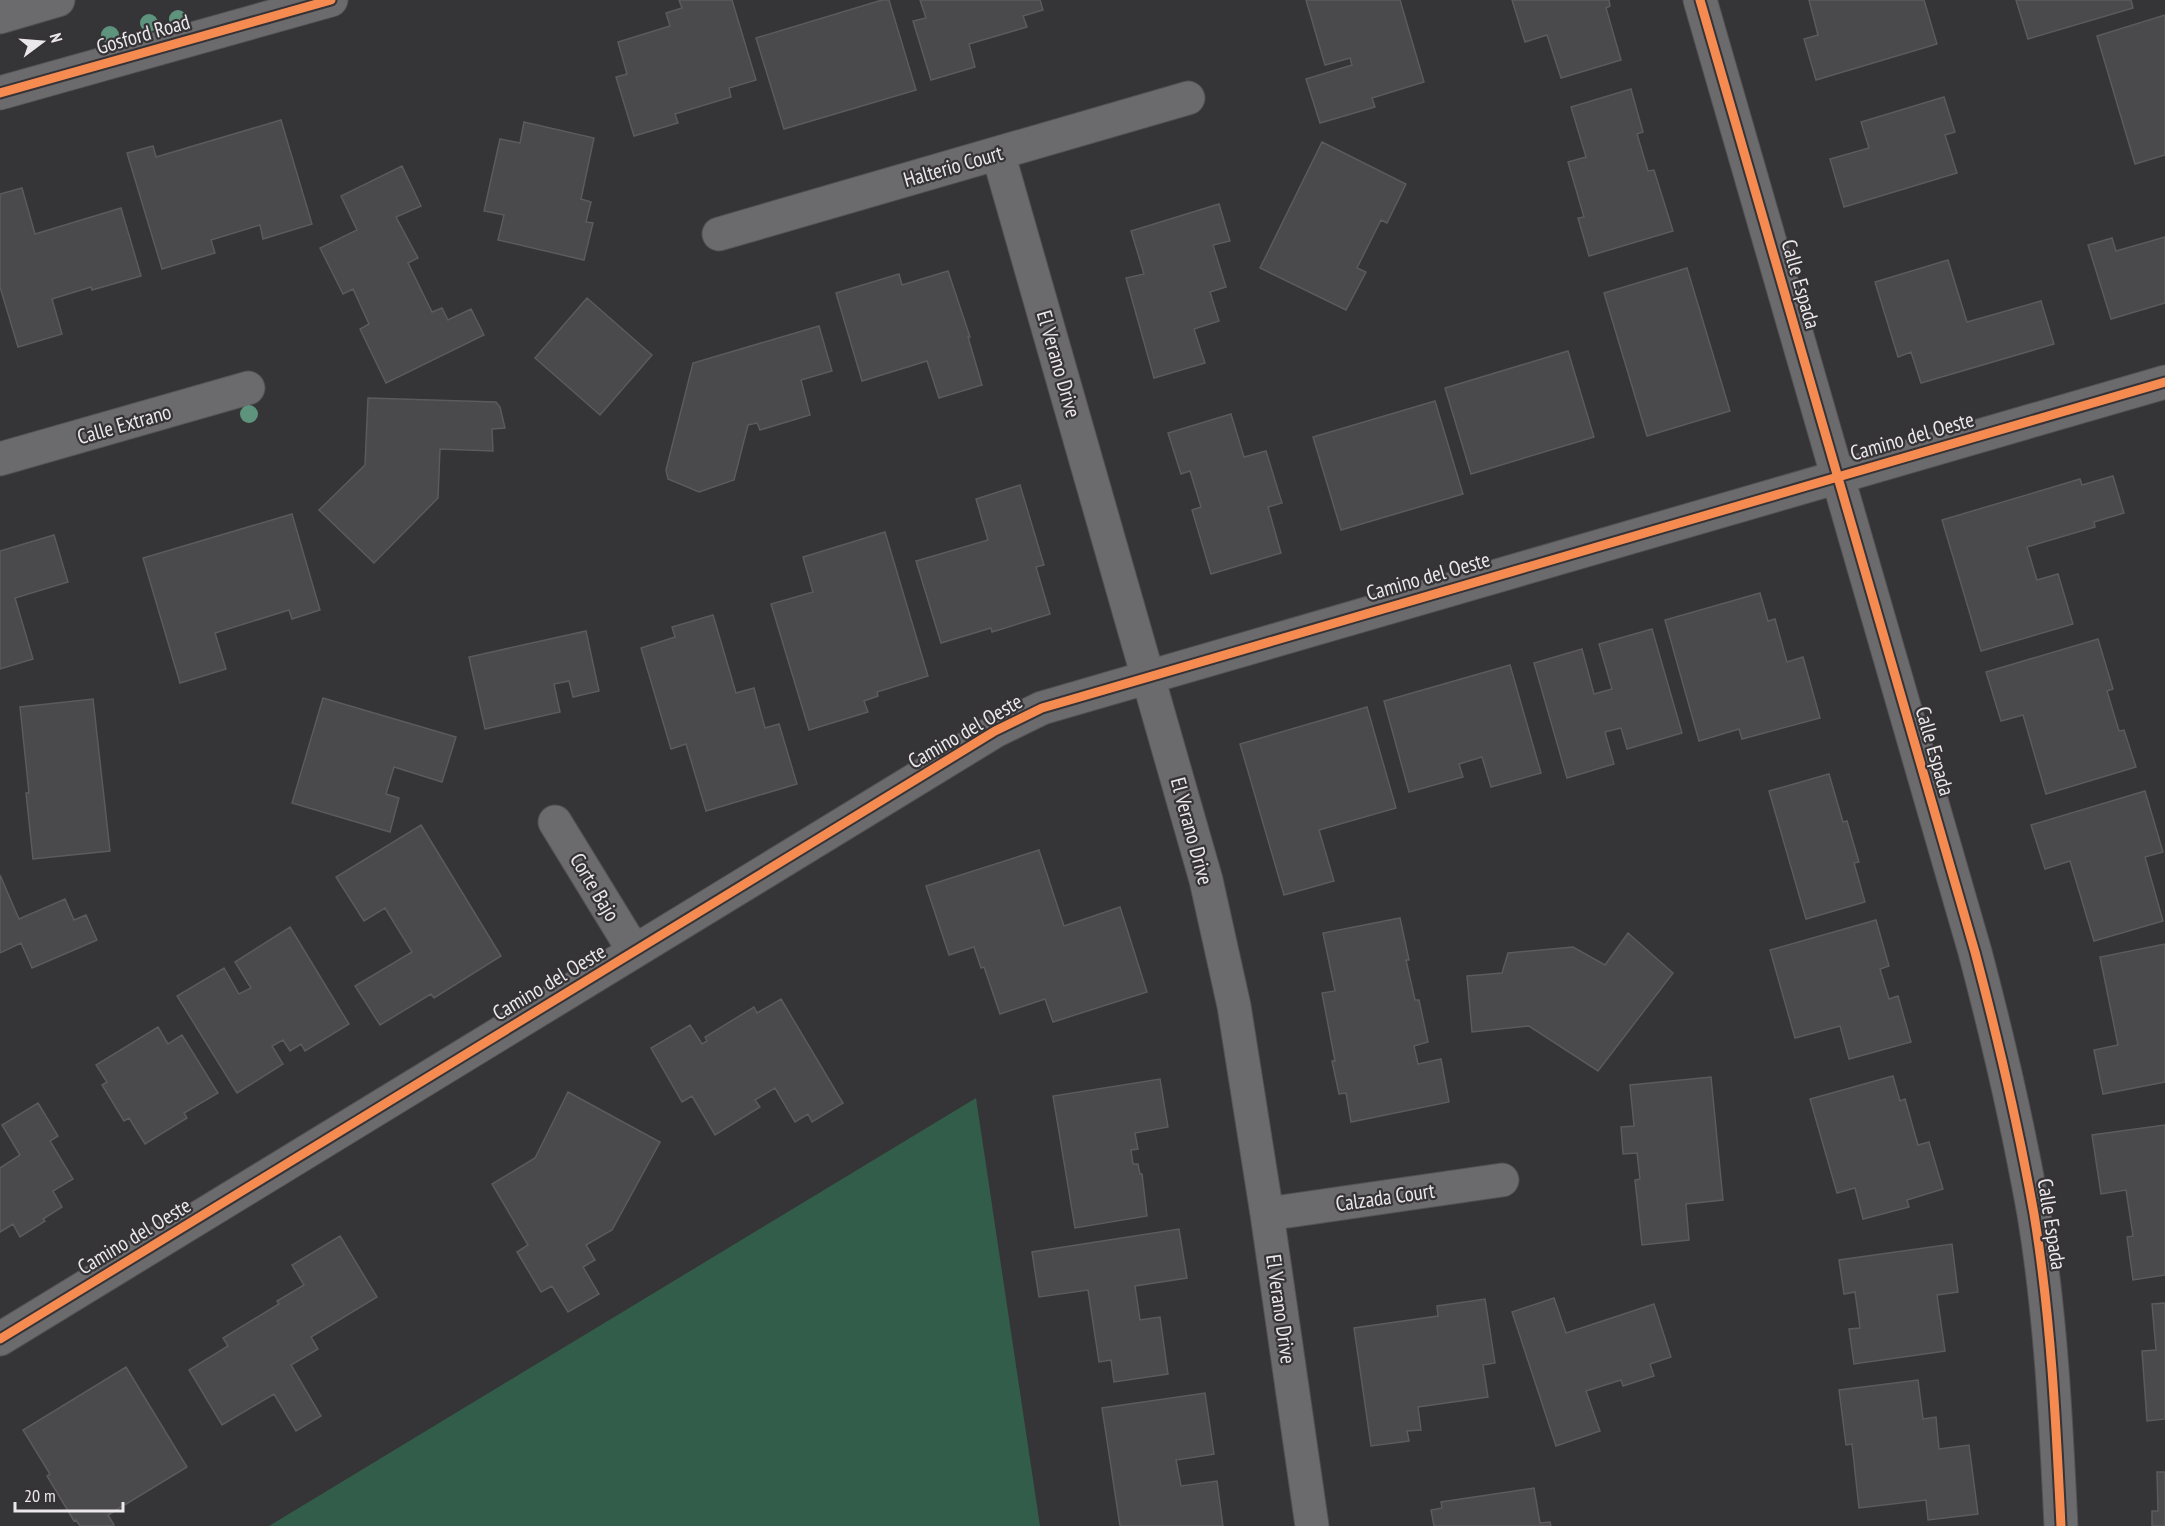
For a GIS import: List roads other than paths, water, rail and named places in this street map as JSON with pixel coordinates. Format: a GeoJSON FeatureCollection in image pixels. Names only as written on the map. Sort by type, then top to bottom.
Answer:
{"type":"FeatureCollection","features":[{"type":"Feature","properties":{"kind":"street"},"geometry":{"type":"LineString","coordinates":[[0,17],[58,0]]}},
{"type":"Feature","properties":{"kind":"street","name":"Gosford Road"},"geometry":{"type":"LineString","coordinates":[[0,93],[331,0]]}},
{"type":"Feature","properties":{"kind":"street","name":"Calle Espada"},"geometry":{"type":"LineString","coordinates":[[1700,0],[1975,952],[2004,1064],[2034,1215],[2053,1369],[2061,1526]]}},
{"type":"Feature","properties":{"kind":"street","name":"Halterio Court"},"geometry":{"type":"LineString","coordinates":[[719,234],[1188,98]]}},
{"type":"Feature","properties":{"kind":"street","name":"El Verano Drive"},"geometry":{"type":"LineString","coordinates":[[998,153],[1206,880],[1234,1006],[1312,1526]]}},
{"type":"Feature","properties":{"kind":"street","name":"Camino del Oeste"},"geometry":{"type":"LineString","coordinates":[[0,1339],[995,731],[1042,708],[2165,381]]}},
{"type":"Feature","properties":{"kind":"street","name":"Calle Extrano"},"geometry":{"type":"LineString","coordinates":[[0,459],[248,388]]}},
{"type":"Feature","properties":{"kind":"street","name":"Corte Bajo"},"geometry":{"type":"LineString","coordinates":[[555,822],[634,951]]}},
{"type":"Feature","properties":{"kind":"street","name":"Calzada Court"},"geometry":{"type":"LineString","coordinates":[[1267,1214],[1502,1180]]}}]}
